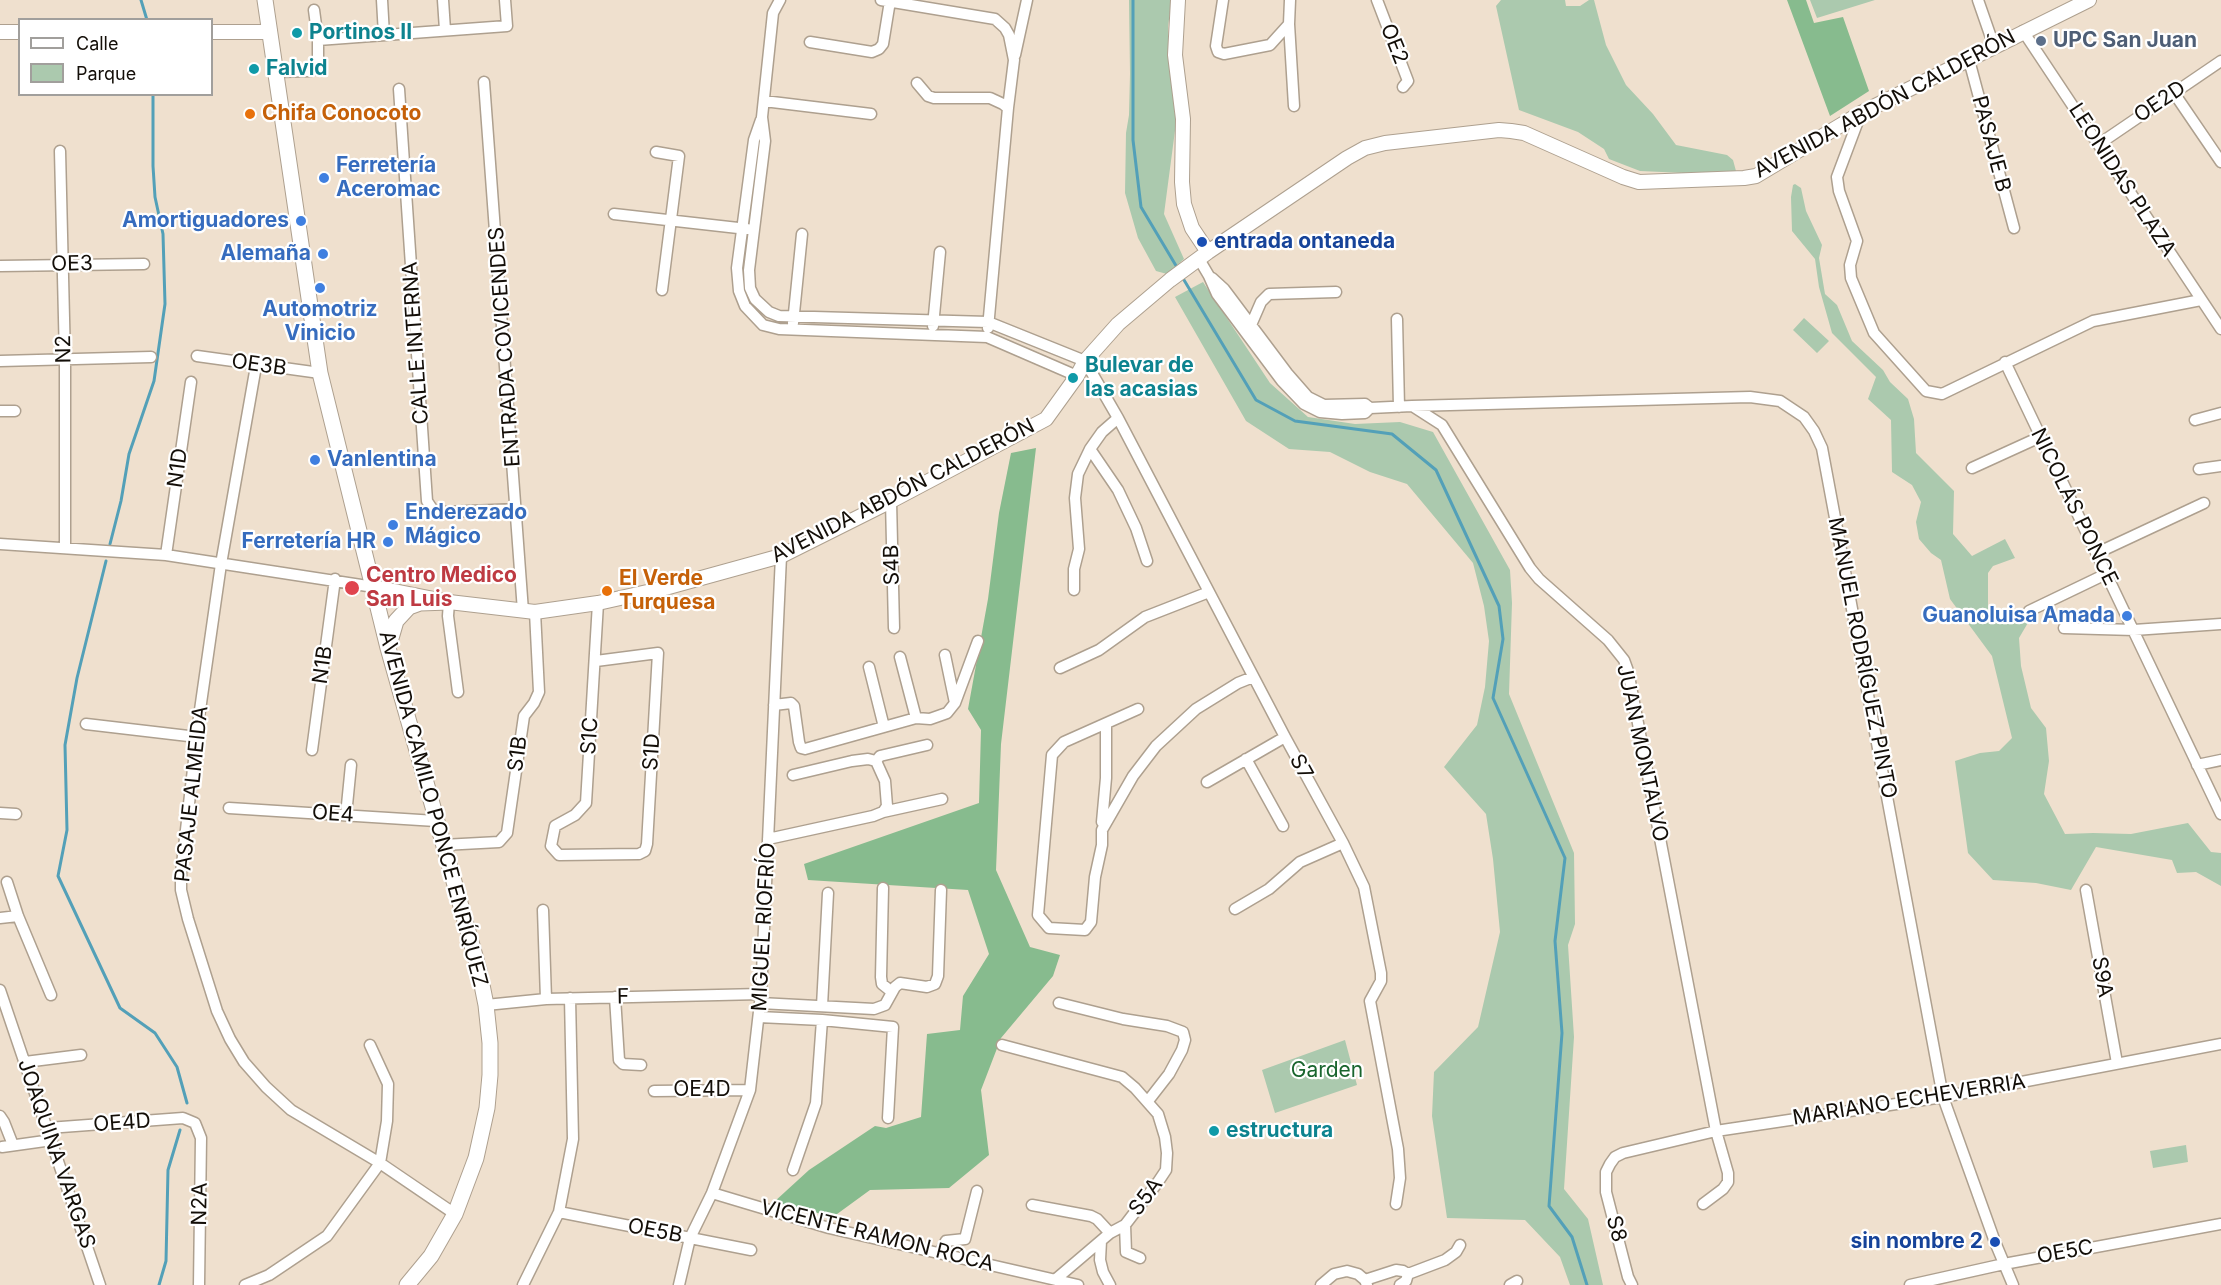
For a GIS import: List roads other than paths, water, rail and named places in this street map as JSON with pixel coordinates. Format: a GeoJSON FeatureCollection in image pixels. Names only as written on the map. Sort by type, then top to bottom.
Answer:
{"type":"FeatureCollection","features":[{"type":"Feature","properties":{"kind":"main road","name":"AVENIDA CAMILO PONCE ENRÍQUEZ"},"geometry":{"type":"LineString","coordinates":[[265,0],[320,373],[388,648],[479,970],[486,1005],[490,1043],[487,1108],[476,1158],[455,1214],[431,1256],[407,1285]]}},
{"type":"Feature","properties":{"kind":"main road"},"geometry":{"type":"LineString","coordinates":[[388,648],[396,621],[404,611],[420,603],[449,602]]}},
{"type":"Feature","properties":{"kind":"street"},"geometry":{"type":"LineString","coordinates":[[382,0],[384,35]]}},
{"type":"Feature","properties":{"kind":"street"},"geometry":{"type":"LineString","coordinates":[[443,0],[445,30]]}},
{"type":"Feature","properties":{"kind":"street"},"geometry":{"type":"LineString","coordinates":[[318,40],[507,26],[505,0]]}},
{"type":"Feature","properties":{"kind":"street"},"geometry":{"type":"LineString","coordinates":[[780,0],[772,13],[762,117],[754,140],[737,268],[739,291],[745,306],[763,325],[779,329],[987,337],[1077,376]]}},
{"type":"Feature","properties":{"kind":"street"},"geometry":{"type":"LineString","coordinates":[[987,337],[1008,108],[1014,60],[1027,0]]}},
{"type":"Feature","properties":{"kind":"street"},"geometry":{"type":"LineString","coordinates":[[1178,0],[1174,55],[1183,119],[1182,182],[1184,204],[1199,259],[1217,294],[1282,381],[1304,404],[1320,412],[1332,414],[1365,413],[1370,408]]}},
{"type":"Feature","properties":{"kind":"street"},"geometry":{"type":"LineString","coordinates":[[1223,0],[1216,46],[1218,52],[1224,54],[1281,44],[1291,54]]}},
{"type":"Feature","properties":{"kind":"street"},"geometry":{"type":"LineString","coordinates":[[1290,0],[1289,24],[1294,106]]}},
{"type":"Feature","properties":{"kind":"street","name":"OE2"},"geometry":{"type":"LineString","coordinates":[[1377,0],[1408,81],[1403,87]]}},
{"type":"Feature","properties":{"kind":"street"},"geometry":{"type":"LineString","coordinates":[[1978,0],[1994,46]]}},
{"type":"Feature","properties":{"kind":"street","name":"AVENIDA ABDÓN CALDERÓN"},"geometry":{"type":"LineString","coordinates":[[0,544],[166,555],[334,579],[449,602],[529,611],[598,603],[665,588],[781,555],[891,501],[1046,419],[1085,361],[1118,324],[1199,259],[1365,148],[1385,143],[1499,130],[1524,134],[1639,182],[1756,176],[1862,113],[2089,0]]}},
{"type":"Feature","properties":{"kind":"street"},"geometry":{"type":"LineString","coordinates":[[810,42],[872,52],[879,49],[883,44],[885,1],[995,19],[1005,28],[1009,36],[1014,60]]}},
{"type":"Feature","properties":{"kind":"street"},"geometry":{"type":"LineString","coordinates":[[275,72],[310,71],[318,67],[318,40],[314,10]]}},
{"type":"Feature","properties":{"kind":"street"},"geometry":{"type":"LineString","coordinates":[[1270,45],[1289,24]]}},
{"type":"Feature","properties":{"kind":"street","name":"LEONIDAS PLAZA"},"geometry":{"type":"LineString","coordinates":[[2023,31],[2221,329]]}},
{"type":"Feature","properties":{"kind":"street"},"geometry":{"type":"LineString","coordinates":[[0,32],[18,32]]}},
{"type":"Feature","properties":{"kind":"street"},"geometry":{"type":"LineString","coordinates":[[213,32],[270,32]]}},
{"type":"Feature","properties":{"kind":"street","name":"PASAJE B"},"geometry":{"type":"LineString","coordinates":[[1969,60],[2014,228]]}},
{"type":"Feature","properties":{"kind":"street","name":"OE2D"},"geometry":{"type":"LineString","coordinates":[[2099,144],[2221,61]]}},
{"type":"Feature","properties":{"kind":"street","name":"ENTRADA COVICENDES"},"geometry":{"type":"LineString","coordinates":[[484,82],[517,509],[529,611]]}},
{"type":"Feature","properties":{"kind":"street"},"geometry":{"type":"LineString","coordinates":[[916,83],[928,96],[934,98],[990,98],[998,100],[1008,108]]}},
{"type":"Feature","properties":{"kind":"street","name":"CALLE INTERNA"},"geometry":{"type":"LineString","coordinates":[[399,89],[427,501],[433,510],[445,513],[517,509]]}},
{"type":"Feature","properties":{"kind":"street"},"geometry":{"type":"LineString","coordinates":[[2174,93],[2221,162]]}},
{"type":"Feature","properties":{"kind":"street"},"geometry":{"type":"LineString","coordinates":[[764,101],[871,114]]}},
{"type":"Feature","properties":{"kind":"street"},"geometry":{"type":"LineString","coordinates":[[1862,113],[1839,172],[1837,183],[1857,241],[1850,265],[1851,278],[1874,333],[1926,391],[1942,394],[2098,319],[2201,300]]}},
{"type":"Feature","properties":{"kind":"street"},"geometry":{"type":"LineString","coordinates":[[762,117],[765,141],[749,270],[750,288],[755,299],[769,312],[779,316],[988,322],[1085,361]]}},
{"type":"Feature","properties":{"kind":"street","name":"N2"},"geometry":{"type":"LineString","coordinates":[[60,151],[65,360],[65,547]]}},
{"type":"Feature","properties":{"kind":"street"},"geometry":{"type":"LineString","coordinates":[[657,152],[680,156],[662,290]]}},
{"type":"Feature","properties":{"kind":"street"},"geometry":{"type":"LineString","coordinates":[[746,195],[758,198]]}},
{"type":"Feature","properties":{"kind":"street"},"geometry":{"type":"LineString","coordinates":[[614,214],[753,230]]}},
{"type":"Feature","properties":{"kind":"street"},"geometry":{"type":"LineString","coordinates":[[793,330],[802,234]]}},
{"type":"Feature","properties":{"kind":"street"},"geometry":{"type":"LineString","coordinates":[[933,335],[940,252]]}},
{"type":"Feature","properties":{"kind":"street","name":"OE3"},"geometry":{"type":"LineString","coordinates":[[0,266],[144,264]]}},
{"type":"Feature","properties":{"kind":"street"},"geometry":{"type":"LineString","coordinates":[[1209,276],[1224,289],[1308,397],[1324,405],[1365,404],[1370,408],[1412,406]]}},
{"type":"Feature","properties":{"kind":"street"},"geometry":{"type":"LineString","coordinates":[[1251,325],[1261,302],[1269,294],[1336,292]]}},
{"type":"Feature","properties":{"kind":"street"},"geometry":{"type":"LineString","coordinates":[[859,318],[860,332]]}},
{"type":"Feature","properties":{"kind":"street"},"geometry":{"type":"LineString","coordinates":[[1397,319],[1399,407]]}},
{"type":"Feature","properties":{"kind":"street","name":"OE3B"},"geometry":{"type":"LineString","coordinates":[[197,356],[256,366],[320,373]]}},
{"type":"Feature","properties":{"kind":"street"},"geometry":{"type":"LineString","coordinates":[[0,361],[151,357]]}},
{"type":"Feature","properties":{"kind":"street","name":"S7"},"geometry":{"type":"LineString","coordinates":[[1085,361],[1118,418],[1253,677],[1343,843],[1364,887],[1381,973],[1381,981],[1370,1001],[1398,1149],[1400,1178],[1396,1204]]}},
{"type":"Feature","properties":{"kind":"street","name":"NICOLÁS PONCE"},"geometry":{"type":"LineString","coordinates":[[2005,362],[2221,814]]}},
{"type":"Feature","properties":{"kind":"street","name":"PASAJE ALMEIDA"},"geometry":{"type":"LineString","coordinates":[[256,366],[221,564],[197,737],[181,890],[196,951],[217,1011],[235,1047],[266,1088],[291,1110],[380,1163],[455,1214]]}},
{"type":"Feature","properties":{"kind":"street","name":"N1D"},"geometry":{"type":"LineString","coordinates":[[166,555],[191,381]]}},
{"type":"Feature","properties":{"kind":"street","name":"MANUEL RODRÍGUEZ PINTO"},"geometry":{"type":"LineString","coordinates":[[1412,406],[1750,397],[1780,401],[1797,412],[1809,424],[1822,448],[1943,1097],[2013,1285]]}},
{"type":"Feature","properties":{"kind":"street","name":"JUAN MONTALVO"},"geometry":{"type":"LineString","coordinates":[[1412,406],[1442,425],[1530,568],[1608,640],[1624,660],[1628,671],[1716,1131],[1726,1165],[1728,1182],[1723,1190],[1703,1204]]}},
{"type":"Feature","properties":{"kind":"street"},"geometry":{"type":"LineString","coordinates":[[0,411],[15,411]]}},
{"type":"Feature","properties":{"kind":"street"},"geometry":{"type":"LineString","coordinates":[[2195,420],[2221,413]]}},
{"type":"Feature","properties":{"kind":"street"},"geometry":{"type":"LineString","coordinates":[[1074,590],[1074,569],[1079,549],[1075,498],[1078,474],[1090,449],[1102,432],[1118,418]]}},
{"type":"Feature","properties":{"kind":"street"},"geometry":{"type":"LineString","coordinates":[[1972,468],[2040,437]]}},
{"type":"Feature","properties":{"kind":"street"},"geometry":{"type":"LineString","coordinates":[[1090,449],[1118,490],[1136,528],[1147,561]]}},
{"type":"Feature","properties":{"kind":"street"},"geometry":{"type":"LineString","coordinates":[[2199,469],[2221,466]]}},
{"type":"Feature","properties":{"kind":"street","name":"S4B"},"geometry":{"type":"LineString","coordinates":[[891,501],[894,628]]}},
{"type":"Feature","properties":{"kind":"street"},"geometry":{"type":"LineString","coordinates":[[2097,553],[2204,503]]}},
{"type":"Feature","properties":{"kind":"street","name":"MIGUEL RIOFRÍO"},"geometry":{"type":"LineString","coordinates":[[679,1285],[690,1238],[712,1193],[750,1090],[761,999],[781,555]]}},
{"type":"Feature","properties":{"kind":"street"},"geometry":{"type":"LineString","coordinates":[[2029,611],[2106,574]]}},
{"type":"Feature","properties":{"kind":"street","name":"N1B"},"geometry":{"type":"LineString","coordinates":[[312,750],[334,579]]}},
{"type":"Feature","properties":{"kind":"street"},"geometry":{"type":"LineString","coordinates":[[1060,668],[1098,650],[1144,617],[1209,592]]}},
{"type":"Feature","properties":{"kind":"street"},"geometry":{"type":"LineString","coordinates":[[449,602],[448,616],[458,692]]}},
{"type":"Feature","properties":{"kind":"street","name":"S1C"},"geometry":{"type":"LineString","coordinates":[[554,852],[551,846],[555,826],[575,815],[586,803],[598,603]]}},
{"type":"Feature","properties":{"kind":"street","name":"S1B"},"geometry":{"type":"LineString","coordinates":[[443,845],[499,842],[507,833],[524,716],[534,703],[538,692],[529,611]]}},
{"type":"Feature","properties":{"kind":"street"},"geometry":{"type":"LineString","coordinates":[[2064,628],[2134,630],[2221,624]]}},
{"type":"Feature","properties":{"kind":"street"},"geometry":{"type":"LineString","coordinates":[[774,705],[791,703],[794,706],[799,742],[801,748],[805,749],[916,718],[930,719],[947,713],[955,703],[978,641]]}},
{"type":"Feature","properties":{"kind":"street","name":"S1D"},"geometry":{"type":"LineString","coordinates":[[554,852],[559,855],[570,855],[639,854],[645,851],[658,653],[596,661]]}},
{"type":"Feature","properties":{"kind":"street"},"geometry":{"type":"LineString","coordinates":[[945,655],[955,703]]}},
{"type":"Feature","properties":{"kind":"street"},"geometry":{"type":"LineString","coordinates":[[900,657],[916,718]]}},
{"type":"Feature","properties":{"kind":"street"},"geometry":{"type":"LineString","coordinates":[[869,667],[884,727]]}},
{"type":"Feature","properties":{"kind":"street"},"geometry":{"type":"LineString","coordinates":[[1102,830],[1127,785],[1155,746],[1189,714],[1210,699],[1253,677]]}},
{"type":"Feature","properties":{"kind":"street"},"geometry":{"type":"LineString","coordinates":[[1106,724],[1102,845],[1095,877],[1091,922],[1085,930],[1049,928],[1038,915],[1052,755],[1064,742],[1138,709]]}},
{"type":"Feature","properties":{"kind":"street"},"geometry":{"type":"LineString","coordinates":[[86,724],[197,737]]}},
{"type":"Feature","properties":{"kind":"street"},"geometry":{"type":"LineString","coordinates":[[1206,782],[1285,737]]}},
{"type":"Feature","properties":{"kind":"street"},"geometry":{"type":"LineString","coordinates":[[876,761],[880,756],[927,745]]}},
{"type":"Feature","properties":{"kind":"street"},"geometry":{"type":"LineString","coordinates":[[793,775],[852,761],[868,759],[876,761],[888,793],[887,806],[883,812]]}},
{"type":"Feature","properties":{"kind":"street"},"geometry":{"type":"LineString","coordinates":[[1246,759],[1283,826]]}},
{"type":"Feature","properties":{"kind":"street"},"geometry":{"type":"LineString","coordinates":[[2197,765],[2221,760]]}},
{"type":"Feature","properties":{"kind":"street"},"geometry":{"type":"LineString","coordinates":[[346,815],[351,765]]}},
{"type":"Feature","properties":{"kind":"street"},"geometry":{"type":"LineString","coordinates":[[1106,778],[1118,786],[1127,785]]}},
{"type":"Feature","properties":{"kind":"street"},"geometry":{"type":"LineString","coordinates":[[768,839],[942,799]]}},
{"type":"Feature","properties":{"kind":"street","name":"OE4"},"geometry":{"type":"LineString","coordinates":[[229,808],[436,821]]}},
{"type":"Feature","properties":{"kind":"street"},"geometry":{"type":"LineString","coordinates":[[0,813],[16,814]]}},
{"type":"Feature","properties":{"kind":"street"},"geometry":{"type":"LineString","coordinates":[[1235,909],[1269,889],[1300,862],[1343,843]]}},
{"type":"Feature","properties":{"kind":"street"},"geometry":{"type":"LineString","coordinates":[[7,882],[18,916],[51,995]]}},
{"type":"Feature","properties":{"kind":"street"},"geometry":{"type":"LineString","coordinates":[[883,888],[881,977],[882,984],[892,992],[900,983],[927,987],[935,984],[938,976],[941,890]]}},
{"type":"Feature","properties":{"kind":"street","name":"S9A"},"geometry":{"type":"LineString","coordinates":[[2086,890],[2117,1064]]}},
{"type":"Feature","properties":{"kind":"street"},"geometry":{"type":"LineString","coordinates":[[822,1006],[828,893]]}},
{"type":"Feature","properties":{"kind":"street"},"geometry":{"type":"LineString","coordinates":[[543,910],[546,999]]}},
{"type":"Feature","properties":{"kind":"street"},"geometry":{"type":"LineString","coordinates":[[0,918],[18,916]]}},
{"type":"Feature","properties":{"kind":"street","name":"JOAQUINA VARGAS"},"geometry":{"type":"LineString","coordinates":[[0,990],[100,1285]]}},
{"type":"Feature","properties":{"kind":"street","name":"F"},"geometry":{"type":"LineString","coordinates":[[486,1005],[546,999],[615,997],[761,999],[874,1009],[885,1005],[892,992]]}},
{"type":"Feature","properties":{"kind":"street"},"geometry":{"type":"LineString","coordinates":[[615,997],[619,1060],[622,1064],[641,1065]]}},
{"type":"Feature","properties":{"kind":"street"},"geometry":{"type":"LineString","coordinates":[[523,1285],[560,1212],[573,1139],[570,998]]}},
{"type":"Feature","properties":{"kind":"street"},"geometry":{"type":"LineString","coordinates":[[1059,1003],[1123,1019],[1167,1026],[1183,1032],[1185,1040],[1182,1050],[1169,1074],[1148,1101]]}},
{"type":"Feature","properties":{"kind":"street"},"geometry":{"type":"LineString","coordinates":[[759,1017],[893,1027],[888,1118]]}},
{"type":"Feature","properties":{"kind":"street"},"geometry":{"type":"LineString","coordinates":[[793,1170],[816,1103],[822,1020]]}},
{"type":"Feature","properties":{"kind":"street","name":"MARIANO ECHEVERRIA"},"geometry":{"type":"LineString","coordinates":[[1606,1172],[1615,1157],[1623,1154],[1716,1131],[1943,1097],[2221,1044]]}},
{"type":"Feature","properties":{"kind":"street"},"geometry":{"type":"LineString","coordinates":[[245,1285],[269,1275],[327,1236],[380,1163],[387,1121],[388,1084],[370,1045]]}},
{"type":"Feature","properties":{"kind":"street","name":"S5A"},"geometry":{"type":"LineString","coordinates":[[1002,1046],[1122,1077],[1148,1101],[1158,1114],[1165,1137],[1166,1170],[1125,1225],[1110,1233],[1056,1279]]}},
{"type":"Feature","properties":{"kind":"street"},"geometry":{"type":"LineString","coordinates":[[25,1062],[81,1055]]}},
{"type":"Feature","properties":{"kind":"street","name":"OE4D"},"geometry":{"type":"LineString","coordinates":[[654,1091],[750,1090]]}},
{"type":"Feature","properties":{"kind":"street"},"geometry":{"type":"LineString","coordinates":[[0,1116],[4,1122],[8,1146],[52,1140]]}},
{"type":"Feature","properties":{"kind":"street","name":"OE4D"},"geometry":{"type":"LineString","coordinates":[[48,1128],[183,1118],[195,1123]]}},
{"type":"Feature","properties":{"kind":"street","name":"N2A"},"geometry":{"type":"LineString","coordinates":[[195,1123],[201,1138],[199,1285]]}},
{"type":"Feature","properties":{"kind":"street","name":"S8"},"geometry":{"type":"LineString","coordinates":[[1606,1172],[1606,1192],[1632,1285]]}},
{"type":"Feature","properties":{"kind":"street"},"geometry":{"type":"LineString","coordinates":[[940,1253],[946,1242],[965,1239],[977,1191]]}},
{"type":"Feature","properties":{"kind":"street","name":"VICENTE RAMON ROCA"},"geometry":{"type":"LineString","coordinates":[[712,1193],[829,1228],[1078,1285]]}},
{"type":"Feature","properties":{"kind":"street"},"geometry":{"type":"LineString","coordinates":[[1032,1205],[1091,1216],[1110,1233]]}},
{"type":"Feature","properties":{"kind":"street","name":"OE5B"},"geometry":{"type":"LineString","coordinates":[[560,1212],[751,1250]]}},
{"type":"Feature","properties":{"kind":"street","name":"OE5C"},"geometry":{"type":"LineString","coordinates":[[1910,1285],[2004,1264],[2221,1224]]}},
{"type":"Feature","properties":{"kind":"street"},"geometry":{"type":"LineString","coordinates":[[1125,1225],[1126,1252],[1140,1258]]}},
{"type":"Feature","properties":{"kind":"street"},"geometry":{"type":"LineString","coordinates":[[1101,1241],[1103,1272],[1110,1285]]}},
{"type":"Feature","properties":{"kind":"street"},"geometry":{"type":"LineString","coordinates":[[1408,1274],[1445,1260],[1456,1252],[1460,1245]]}},
{"type":"Feature","properties":{"kind":"street"},"geometry":{"type":"LineString","coordinates":[[1321,1285],[1334,1274],[1347,1271],[1358,1274],[1366,1282],[1396,1270],[1408,1274]]}},
{"type":"Feature","properties":{"kind":"street"},"geometry":{"type":"LineString","coordinates":[[1400,1285],[1406,1281],[1408,1274]]}},
{"type":"Feature","properties":{"kind":"waterway"},"geometry":{"type":"LineString","coordinates":[[141,0],[146,18]]}},
{"type":"Feature","properties":{"kind":"waterway"},"geometry":{"type":"LineString","coordinates":[[1133,0],[1133,140],[1141,207],[1178,269]]}},
{"type":"Feature","properties":{"kind":"waterway"},"geometry":{"type":"LineString","coordinates":[[110,544],[121,501],[129,454],[154,381],[165,304],[163,234],[155,197],[153,166],[153,96]]}},
{"type":"Feature","properties":{"kind":"waterway"},"geometry":{"type":"LineString","coordinates":[[1181,275],[1256,400],[1295,421],[1392,434],[1436,470],[1499,606],[1503,639],[1493,698],[1565,858],[1555,941],[1562,1033],[1549,1206],[1572,1237],[1587,1285]]}},
{"type":"Feature","properties":{"kind":"waterway"},"geometry":{"type":"LineString","coordinates":[[106,561],[77,678],[65,745],[67,830],[58,876],[120,1008],[155,1033],[177,1067],[187,1103]]}},
{"type":"Feature","properties":{"kind":"waterway"},"geometry":{"type":"LineString","coordinates":[[159,1285],[166,1261],[168,1170],[180,1130]]}},
{"type":"Feature","properties":{"kind":"place","name":"Portinos II"},"geometry":{"type":"Point","coordinates":[297,33]}},
{"type":"Feature","properties":{"kind":"place","name":"UPC San Juan"},"geometry":{"type":"Point","coordinates":[2041,41]}},
{"type":"Feature","properties":{"kind":"place","name":"Falvid"},"geometry":{"type":"Point","coordinates":[254,69]}},
{"type":"Feature","properties":{"kind":"place","name":"Chifa Conocoto"},"geometry":{"type":"Point","coordinates":[250,114]}},
{"type":"Feature","properties":{"kind":"place","name":"Ferretería Aceromac"},"geometry":{"type":"Point","coordinates":[324,178]}},
{"type":"Feature","properties":{"kind":"place","name":"Amortiguadores"},"geometry":{"type":"Point","coordinates":[301,221]}},
{"type":"Feature","properties":{"kind":"place","name":"entrada ontaneda"},"geometry":{"type":"Point","coordinates":[1202,242]}},
{"type":"Feature","properties":{"kind":"place","name":"Alemaña"},"geometry":{"type":"Point","coordinates":[323,254]}},
{"type":"Feature","properties":{"kind":"place","name":"Automotriz Vinicio"},"geometry":{"type":"Point","coordinates":[320,288]}},
{"type":"Feature","properties":{"kind":"place","name":"Bulevar de las acasias"},"geometry":{"type":"Point","coordinates":[1073,378]}},
{"type":"Feature","properties":{"kind":"place","name":"Vanlentina"},"geometry":{"type":"Point","coordinates":[315,460]}},
{"type":"Feature","properties":{"kind":"place","name":"Enderezado Mágico"},"geometry":{"type":"Point","coordinates":[393,525]}},
{"type":"Feature","properties":{"kind":"place","name":"Ferretería HR"},"geometry":{"type":"Point","coordinates":[388,542]}},
{"type":"Feature","properties":{"kind":"place","name":"Centro Medico San Luis"},"geometry":{"type":"Point","coordinates":[352,588]}},
{"type":"Feature","properties":{"kind":"place","name":"El Verde Turquesa"},"geometry":{"type":"Point","coordinates":[607,591]}},
{"type":"Feature","properties":{"kind":"place","name":"Guanoluisa Amada"},"geometry":{"type":"Point","coordinates":[2127,616]}},
{"type":"Feature","properties":{"kind":"place","name":"estructura"},"geometry":{"type":"Point","coordinates":[1214,1131]}},
{"type":"Feature","properties":{"kind":"place","name":"sin nombre 2"},"geometry":{"type":"Point","coordinates":[1995,1242]}},
{"type":"Feature","properties":{"kind":"park label","name":"Garden"},"geometry":{"type":"Point","coordinates":[1327,1071]}}]}
